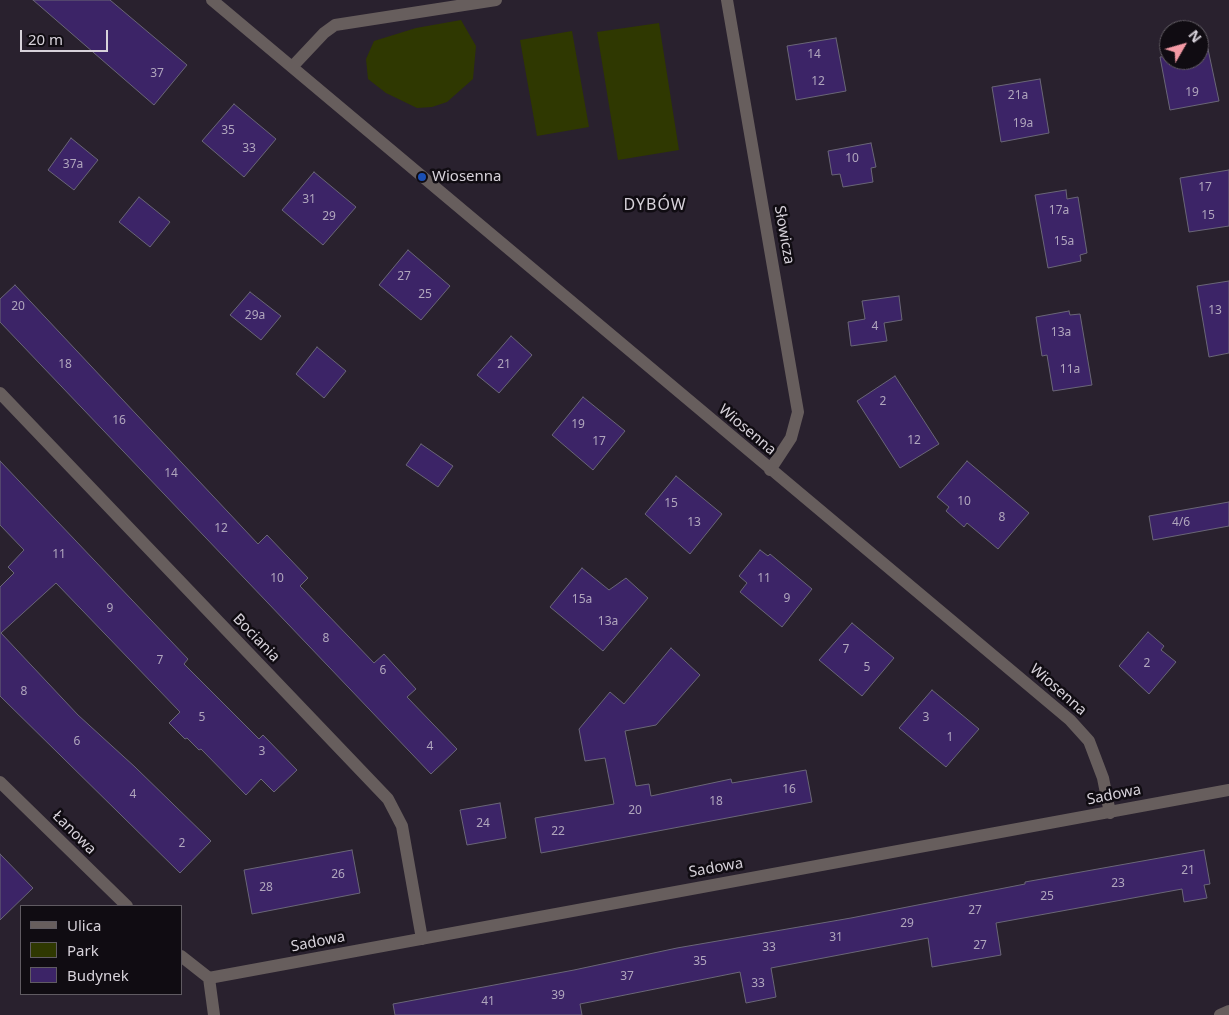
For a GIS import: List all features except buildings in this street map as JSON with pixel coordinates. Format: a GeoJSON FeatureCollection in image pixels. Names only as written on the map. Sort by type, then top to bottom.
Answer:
{"type":"FeatureCollection","features":[{"type":"Feature","properties":{"kind":"street","name":"Wiosenna"},"geometry":{"type":"LineString","coordinates":[[212,0],[1070,720],[1089,741],[1103,778],[1110,813]]}},
{"type":"Feature","properties":{"kind":"street"},"geometry":{"type":"LineString","coordinates":[[292,67],[324,33],[335,25],[496,0]]}},
{"type":"Feature","properties":{"kind":"street","name":"Słowicza"},"geometry":{"type":"LineString","coordinates":[[727,0],[798,412],[791,438],[770,470]]}},
{"type":"Feature","properties":{"kind":"street","name":"Bociania"},"geometry":{"type":"LineString","coordinates":[[0,393],[388,799],[402,826],[422,939]]}},
{"type":"Feature","properties":{"kind":"street","name":"Łanowa"},"geometry":{"type":"LineString","coordinates":[[0,782],[126,905]]}},
{"type":"Feature","properties":{"kind":"street","name":"Sadowa"},"geometry":{"type":"LineString","coordinates":[[209,978],[1229,790]]}},
{"type":"Feature","properties":{"kind":"street"},"geometry":{"type":"LineString","coordinates":[[182,957],[209,978],[214,1015]]}},
{"type":"Feature","properties":{"kind":"street"},"geometry":{"type":"LineString","coordinates":[[1220,1015],[1229,1011]]}},
{"type":"Feature","properties":{"kind":"green space"},"geometry":{"type":"Polygon","coordinates":[[[461,20],[476,46],[473,79],[447,102],[432,107],[417,108],[386,93],[368,79],[366,59],[374,41],[416,28],[461,20]]]}},
{"type":"Feature","properties":{"kind":"green space"},"geometry":{"type":"Polygon","coordinates":[[[659,23],[679,150],[618,160],[597,32],[659,23]]]}},
{"type":"Feature","properties":{"kind":"green space"},"geometry":{"type":"Polygon","coordinates":[[[572,31],[589,127],[537,136],[520,40],[572,31]]]}},
{"type":"Feature","properties":{"kind":"place","name":"Wiosenna"},"geometry":{"type":"Point","coordinates":[422,177]}},
{"type":"Feature","properties":{"kind":"district","name":"DYBÓW"},"geometry":{"type":"Point","coordinates":[655,205]}}]}
